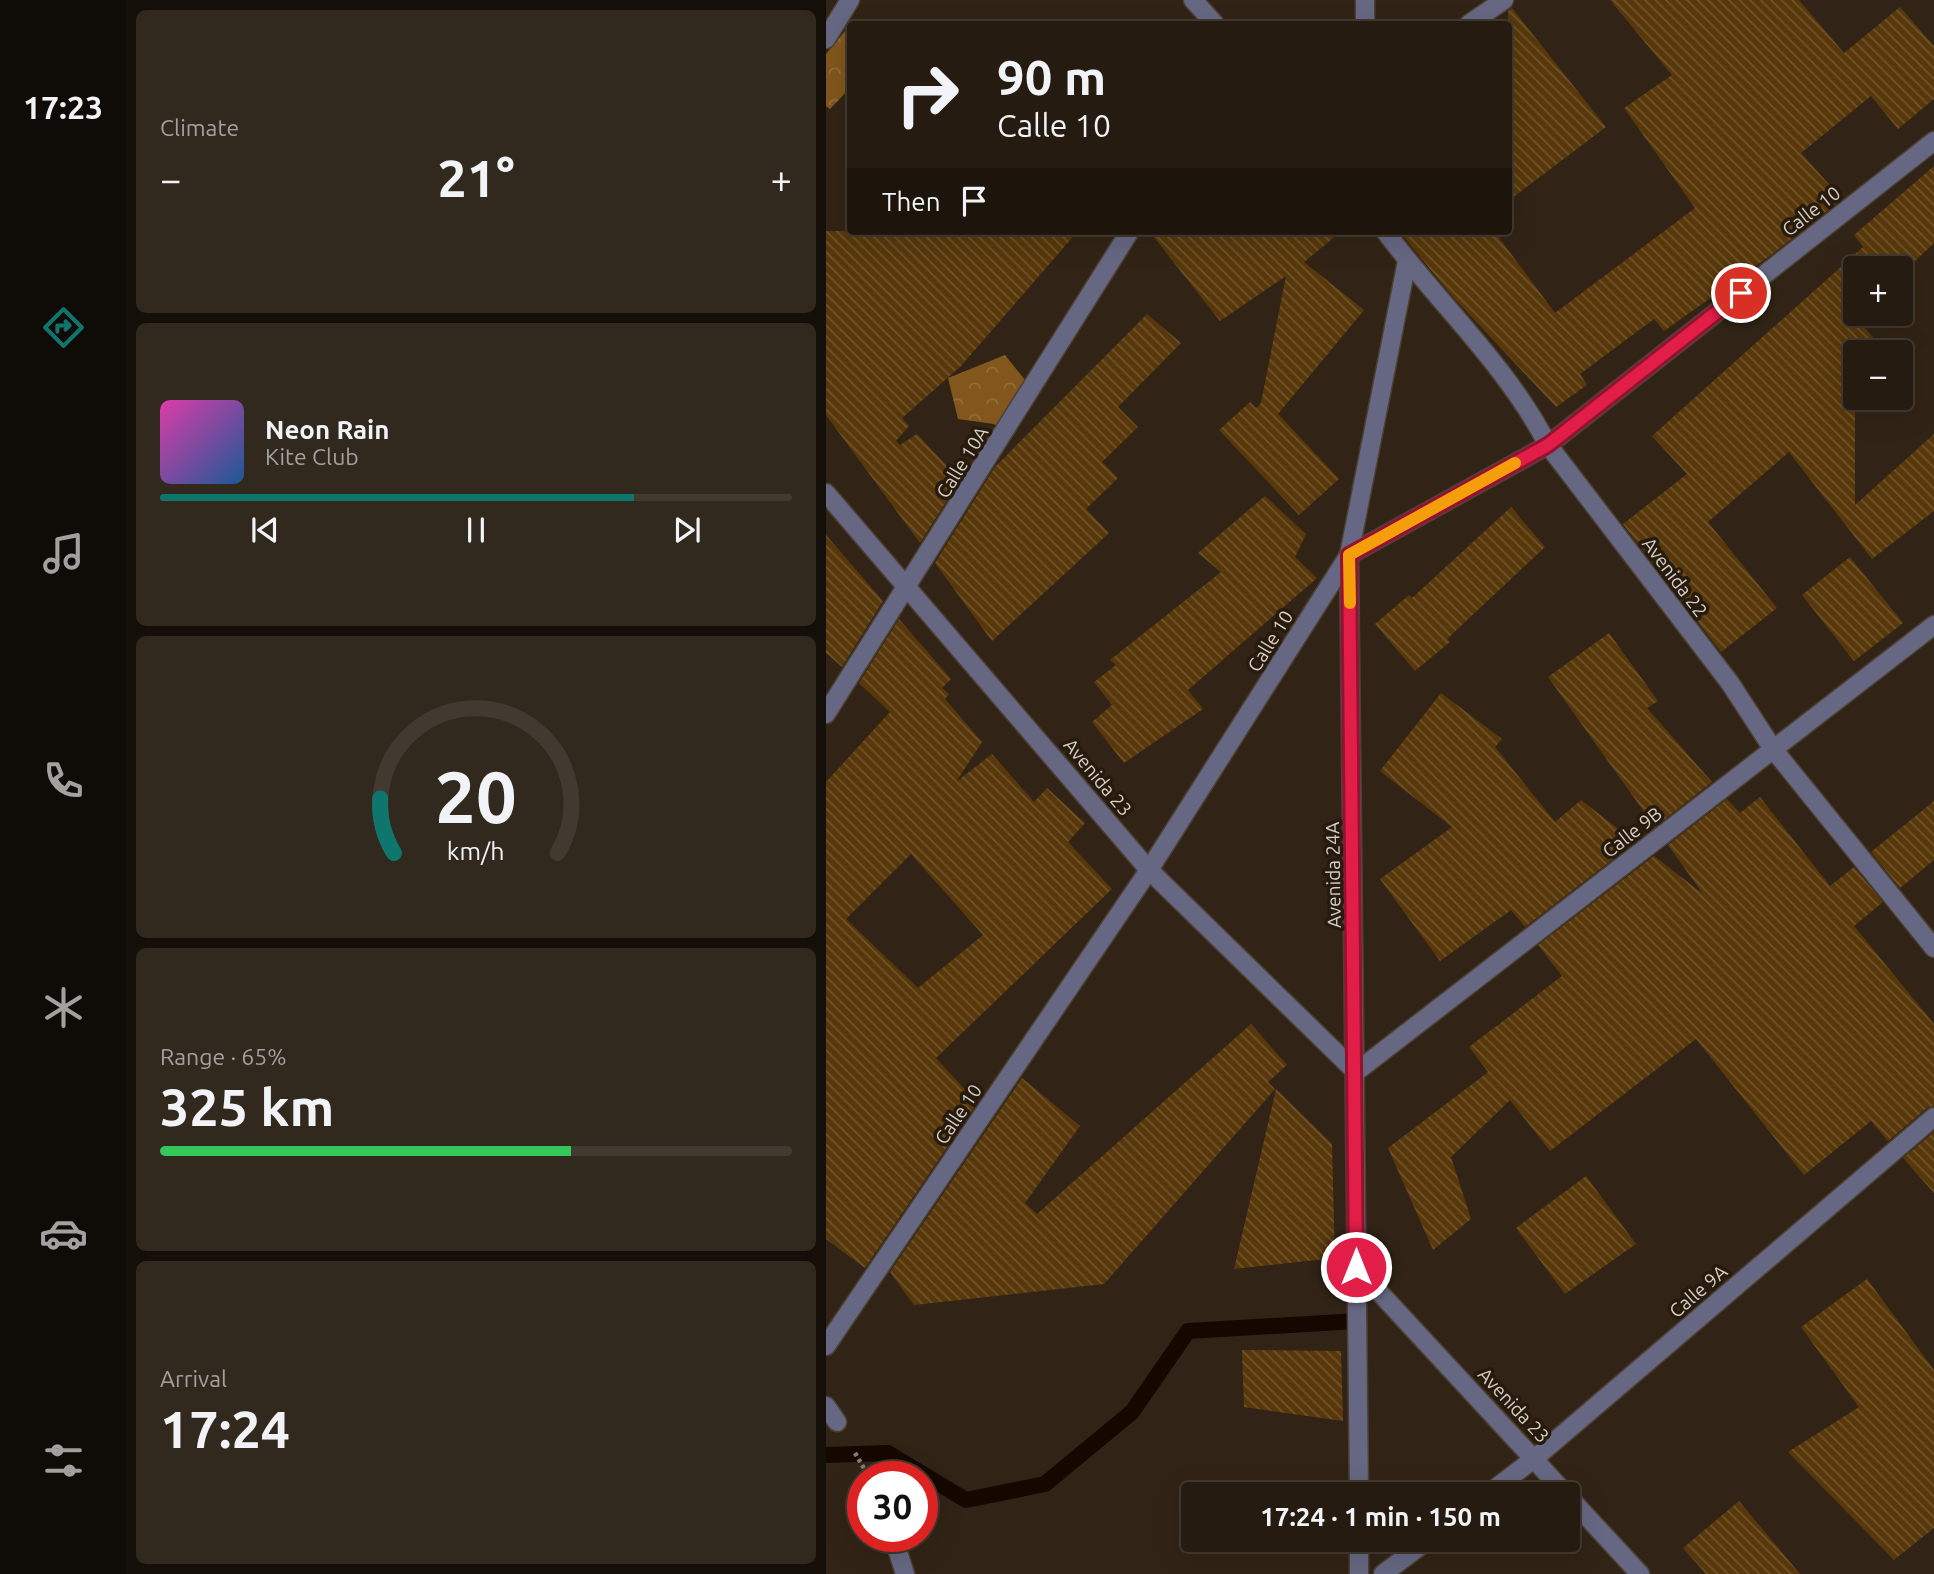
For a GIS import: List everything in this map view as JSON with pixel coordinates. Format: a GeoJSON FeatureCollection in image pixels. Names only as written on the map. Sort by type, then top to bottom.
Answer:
{"type":"FeatureCollection","features":[{"type":"Feature","properties":{"kind":"street"},"geometry":{"type":"LineString","coordinates":[[826,39],[850,0]]}},
{"type":"Feature","properties":{"kind":"street"},"geometry":{"type":"LineString","coordinates":[[1193,0],[1212,21]]}},
{"type":"Feature","properties":{"kind":"street"},"geometry":{"type":"LineString","coordinates":[[1365,0],[1365,21]]}},
{"type":"Feature","properties":{"kind":"street"},"geometry":{"type":"LineString","coordinates":[[1473,21],[1504,0]]}},
{"type":"Feature","properties":{"kind":"street","name":"Calle 10"},"geometry":{"type":"LineString","coordinates":[[826,1346],[1149,870],[1349,555],[1548,445],[1934,141]]}},
{"type":"Feature","properties":{"kind":"street","name":"Calle 10A"},"geometry":{"type":"LineString","coordinates":[[826,714],[1128,235]]}},
{"type":"Feature","properties":{"kind":"street","name":"Avenida 22"},"geometry":{"type":"LineString","coordinates":[[1388,235],[1476,340],[1533,416],[1548,445],[1730,683],[1773,750],[1934,948]]}},
{"type":"Feature","properties":{"kind":"street","name":"Avenida 24A"},"geometry":{"type":"LineString","coordinates":[[1359,1482],[1349,555],[1407,261]]}},
{"type":"Feature","properties":{"kind":"street","name":"Avenida 23"},"geometry":{"type":"LineString","coordinates":[[826,493],[909,586],[1149,870],[1356,1072]]}},
{"type":"Feature","properties":{"kind":"street","name":"Calle 9B"},"geometry":{"type":"LineString","coordinates":[[1356,1072],[1934,625]]}},
{"type":"Feature","properties":{"kind":"street","name":"Calle 9A"},"geometry":{"type":"LineString","coordinates":[[1504,1482],[1934,1117]]}},
{"type":"Feature","properties":{"kind":"street","name":"Avenida 23"},"geometry":{"type":"LineString","coordinates":[[1356,1267],[1640,1574]]}},
{"type":"Feature","properties":{"kind":"street"},"geometry":{"type":"LineString","coordinates":[[826,1406],[836,1422]]}},
{"type":"Feature","properties":{"kind":"street"},"geometry":{"type":"LineString","coordinates":[[898,1552],[905,1574]]}},
{"type":"Feature","properties":{"kind":"street"},"geometry":{"type":"LineString","coordinates":[[1359,1552],[1360,1574]]}},
{"type":"Feature","properties":{"kind":"street"},"geometry":{"type":"LineString","coordinates":[[1383,1574],[1412,1552]]}},
{"type":"Feature","properties":{"kind":"green space"},"geometry":{"type":"Polygon","coordinates":[[[847,29],[847,91],[830,109],[826,106],[826,54],[847,29]]]}},
{"type":"Feature","properties":{"kind":"green space"},"geometry":{"type":"Polygon","coordinates":[[[1005,355],[1025,380],[1005,433],[994,424],[958,419],[948,378],[1005,355]]]}},
{"type":"Feature","properties":{"kind":"building"},"geometry":{"type":"Polygon","coordinates":[[[1610,0],[1799,0],[1844,53],[1900,7],[1934,46],[1934,99],[1898,129],[1871,96],[1801,153],[1842,199],[1771,255],[1664,331],[1654,319],[1580,374],[1587,385],[1556,407],[1453,297],[1402,235],[1497,235],[1555,313],[1695,208],[1624,108],[1672,75],[1610,0]]]}},
{"type":"Feature","properties":{"kind":"building"},"geometry":{"type":"Polygon","coordinates":[[[1512,8],[1606,127],[1512,198],[1512,21],[1508,21],[1508,11],[1512,8]]]}},
{"type":"Feature","properties":{"kind":"building"},"geometry":{"type":"Polygon","coordinates":[[[1934,166],[1934,243],[1913,263],[1913,256],[1853,256],[1863,247],[1854,235],[1934,166]]]}},
{"type":"Feature","properties":{"kind":"building"},"geometry":{"type":"Polygon","coordinates":[[[826,231],[847,231],[847,235],[1075,235],[960,367],[902,418],[909,426],[896,441],[900,445],[917,434],[960,480],[920,543],[826,415],[826,231]]]}},
{"type":"Feature","properties":{"kind":"building"},"geometry":{"type":"Polygon","coordinates":[[[1152,235],[1337,235],[1304,262],[1364,310],[1278,414],[1339,479],[1299,515],[1219,430],[1250,402],[1256,408],[1261,403],[1286,276],[1220,321],[1152,235]]]}},
{"type":"Feature","properties":{"kind":"building"},"geometry":{"type":"Polygon","coordinates":[[[1843,265],[1843,326],[1863,326],[1875,340],[1843,340],[1843,410],[1855,410],[1855,505],[1934,434],[1934,511],[1872,559],[1789,452],[1708,522],[1777,608],[1721,652],[1623,524],[1687,474],[1652,436],[1843,265]]]}},
{"type":"Feature","properties":{"kind":"building"},"geometry":{"type":"Polygon","coordinates":[[[1147,314],[1181,343],[1118,407],[1138,427],[1102,462],[1118,478],[1086,509],[1109,533],[992,641],[935,563],[995,467],[1147,314]]]}},
{"type":"Feature","properties":{"kind":"building"},"geometry":{"type":"Polygon","coordinates":[[[1265,496],[1306,534],[1295,557],[1317,578],[1188,690],[1203,709],[1124,763],[1092,722],[1112,705],[1094,682],[1116,665],[1110,660],[1221,572],[1198,553],[1265,496]]]}},
{"type":"Feature","properties":{"kind":"building"},"geometry":{"type":"Polygon","coordinates":[[[1511,507],[1545,547],[1447,639],[1450,642],[1415,671],[1375,624],[1409,595],[1412,598],[1511,507]]]}},
{"type":"Feature","properties":{"kind":"building"},"geometry":{"type":"Polygon","coordinates":[[[826,535],[883,601],[842,667],[826,653],[826,535]]]}},
{"type":"Feature","properties":{"kind":"building"},"geometry":{"type":"Polygon","coordinates":[[[1850,557],[1903,623],[1854,661],[1802,595],[1850,557]]]}},
{"type":"Feature","properties":{"kind":"building"},"geometry":{"type":"Polygon","coordinates":[[[899,619],[951,679],[942,688],[949,694],[945,699],[982,742],[956,782],[992,754],[1034,802],[1047,788],[1085,823],[1068,842],[1112,889],[936,1058],[977,1103],[865,1268],[826,1239],[826,782],[890,712],[859,683],[899,619]],[[911,854],[846,919],[918,988],[983,935],[911,854]]]}},
{"type":"Feature","properties":{"kind":"building"},"geometry":{"type":"Polygon","coordinates":[[[1609,633],[1658,701],[1647,708],[1712,782],[1655,827],[1548,677],[1609,633]]]}},
{"type":"Feature","properties":{"kind":"building"},"geometry":{"type":"Polygon","coordinates":[[[1441,693],[1502,739],[1495,747],[1555,822],[1581,800],[1635,842],[1525,927],[1511,910],[1440,961],[1380,879],[1452,827],[1380,771],[1441,693]]]}},
{"type":"Feature","properties":{"kind":"building"},"geometry":{"type":"Polygon","coordinates":[[[1760,797],[1830,886],[1854,867],[1883,902],[1854,926],[1934,1024],[1934,1106],[1927,1108],[1888,1141],[1871,1121],[1804,1175],[1696,1039],[1550,1151],[1510,1100],[1451,1157],[1471,1219],[1433,1250],[1388,1148],[1488,1072],[1469,1047],[1562,976],[1538,945],[1654,856],[1703,894],[1668,845],[1727,799],[1740,813],[1760,797]]]}},
{"type":"Feature","properties":{"kind":"building"},"geometry":{"type":"Polygon","coordinates":[[[1934,801],[1934,860],[1900,888],[1871,852],[1934,801]]]}},
{"type":"Feature","properties":{"kind":"building"},"geometry":{"type":"Polygon","coordinates":[[[1251,1024],[1287,1065],[1268,1082],[1275,1089],[1104,1284],[914,1305],[890,1272],[1022,1078],[1080,1126],[1025,1203],[1037,1214],[1251,1024]]]}},
{"type":"Feature","properties":{"kind":"building"},"geometry":{"type":"Polygon","coordinates":[[[1276,1089],[1332,1144],[1335,1258],[1234,1269],[1276,1089]]]}},
{"type":"Feature","properties":{"kind":"building"},"geometry":{"type":"Polygon","coordinates":[[[1934,1132],[1934,1193],[1903,1158],[1934,1132]]]}},
{"type":"Feature","properties":{"kind":"building"},"geometry":{"type":"Polygon","coordinates":[[[1586,1176],[1636,1244],[1565,1294],[1516,1228],[1586,1176]]]}},
{"type":"Feature","properties":{"kind":"building"},"geometry":{"type":"Polygon","coordinates":[[[1867,1279],[1934,1370],[1934,1528],[1894,1560],[1788,1452],[1859,1407],[1801,1327],[1867,1279]]]}},
{"type":"Feature","properties":{"kind":"building"},"geometry":{"type":"Polygon","coordinates":[[[1242,1350],[1341,1351],[1343,1421],[1244,1407],[1242,1350]]]}},
{"type":"Feature","properties":{"kind":"building"},"geometry":{"type":"Polygon","coordinates":[[[1739,1501],[1800,1574],[1706,1574],[1683,1548],[1739,1501]]]}},
{"type":"Feature","properties":{"kind":"waterway"},"geometry":{"type":"LineString","coordinates":[[826,1455],[888,1453],[966,1500],[1045,1484],[1132,1412],[1188,1331],[1357,1321]]}},
{"type":"Feature","properties":{"kind":"slow traffic"},"geometry":{"type":"LineString","coordinates":[[1350,603],[1349,555],[1515,463]]}},
{"type":"Feature","properties":{"kind":"route"},"geometry":{"type":"LineString","coordinates":[[1356,1267],[1349,555],[1548,445],[1741,293]]}}]}
